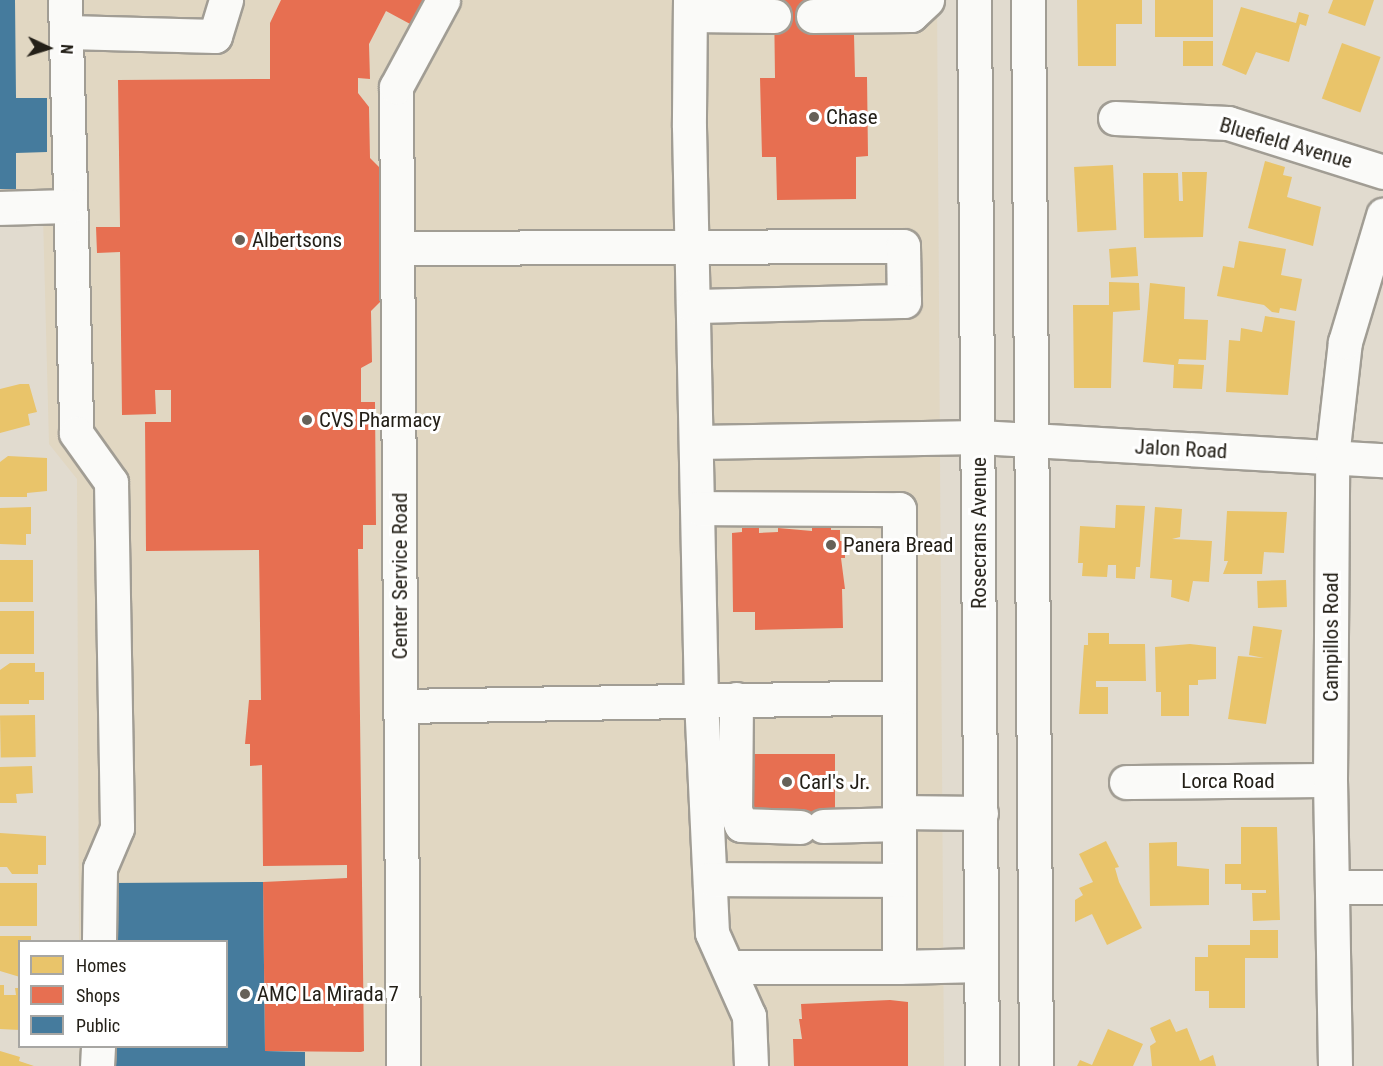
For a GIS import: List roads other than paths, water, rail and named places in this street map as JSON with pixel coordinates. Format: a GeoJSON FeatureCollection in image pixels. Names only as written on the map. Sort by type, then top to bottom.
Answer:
{"type":"FeatureCollection","features":[{"type":"Feature","properties":{"kind":"main road"},"geometry":{"type":"LineString","coordinates":[[99,940],[100,868],[117,828],[111,482],[76,433],[67,16],[215,36],[226,0]]}},
{"type":"Feature","properties":{"kind":"main road","name":"Center Service Road"},"geometry":{"type":"LineString","coordinates":[[403,1066],[396,87],[443,0]]}},
{"type":"Feature","properties":{"kind":"main road"},"geometry":{"type":"LineString","coordinates":[[813,16],[911,15],[927,0]]}},
{"type":"Feature","properties":{"kind":"main road","name":"Rosecrans Avenue"},"geometry":{"type":"LineString","coordinates":[[974,0],[982,1066]]}},
{"type":"Feature","properties":{"kind":"main road"},"geometry":{"type":"LineString","coordinates":[[1028,0],[1036,1066]]}},
{"type":"Feature","properties":{"kind":"main road"},"geometry":{"type":"LineString","coordinates":[[751,1066],[749,1016],[712,933],[701,699],[690,8],[774,16]]}},
{"type":"Feature","properties":{"kind":"main road","name":"Bluefield Avenue"},"geometry":{"type":"LineString","coordinates":[[1115,117],[1228,123],[1383,172]]}},
{"type":"Feature","properties":{"kind":"main road"},"geometry":{"type":"LineString","coordinates":[[0,208],[70,206]]}},
{"type":"Feature","properties":{"kind":"main road","name":"Campillos Road"},"geometry":{"type":"LineString","coordinates":[[1335,1066],[1330,780],[1332,458],[1345,342],[1383,215]]}},
{"type":"Feature","properties":{"kind":"main road"},"geometry":{"type":"LineString","coordinates":[[397,248],[692,245],[903,246],[904,302],[693,306]]}},
{"type":"Feature","properties":{"kind":"main road","name":"Jalon Road"},"geometry":{"type":"LineString","coordinates":[[697,442],[979,437],[1383,460]]}},
{"type":"Feature","properties":{"kind":"main road"},"geometry":{"type":"LineString","coordinates":[[698,508],[899,509],[899,967]]}},
{"type":"Feature","properties":{"kind":"main road"},"geometry":{"type":"LineString","coordinates":[[401,706],[899,697]]}},
{"type":"Feature","properties":{"kind":"main road"},"geometry":{"type":"LineString","coordinates":[[736,699],[735,810],[741,825],[812,826],[981,813]]}},
{"type":"Feature","properties":{"kind":"main road","name":"Lorca Road"},"geometry":{"type":"LineString","coordinates":[[1126,782],[1330,780]]}},
{"type":"Feature","properties":{"kind":"main road"},"geometry":{"type":"LineString","coordinates":[[710,879],[899,880]]}},
{"type":"Feature","properties":{"kind":"main road"},"geometry":{"type":"LineString","coordinates":[[1333,887],[1383,887]]}},
{"type":"Feature","properties":{"kind":"main road"},"geometry":{"type":"LineString","coordinates":[[728,967],[981,965]]}},
{"type":"Feature","properties":{"kind":"main road"},"geometry":{"type":"LineString","coordinates":[[97,1066],[98,1048]]}},
{"type":"Feature","properties":{"kind":"place","name":"Chase"},"geometry":{"type":"Point","coordinates":[814,117]}},
{"type":"Feature","properties":{"kind":"place","name":"Albertsons"},"geometry":{"type":"Point","coordinates":[240,240]}},
{"type":"Feature","properties":{"kind":"place","name":"CVS Pharmacy"},"geometry":{"type":"Point","coordinates":[307,420]}},
{"type":"Feature","properties":{"kind":"place","name":"Panera Bread"},"geometry":{"type":"Point","coordinates":[831,545]}},
{"type":"Feature","properties":{"kind":"place","name":"Carl's Jr."},"geometry":{"type":"Point","coordinates":[787,782]}},
{"type":"Feature","properties":{"kind":"place","name":"AMC La Mirada 7"},"geometry":{"type":"Point","coordinates":[245,994]}}]}
